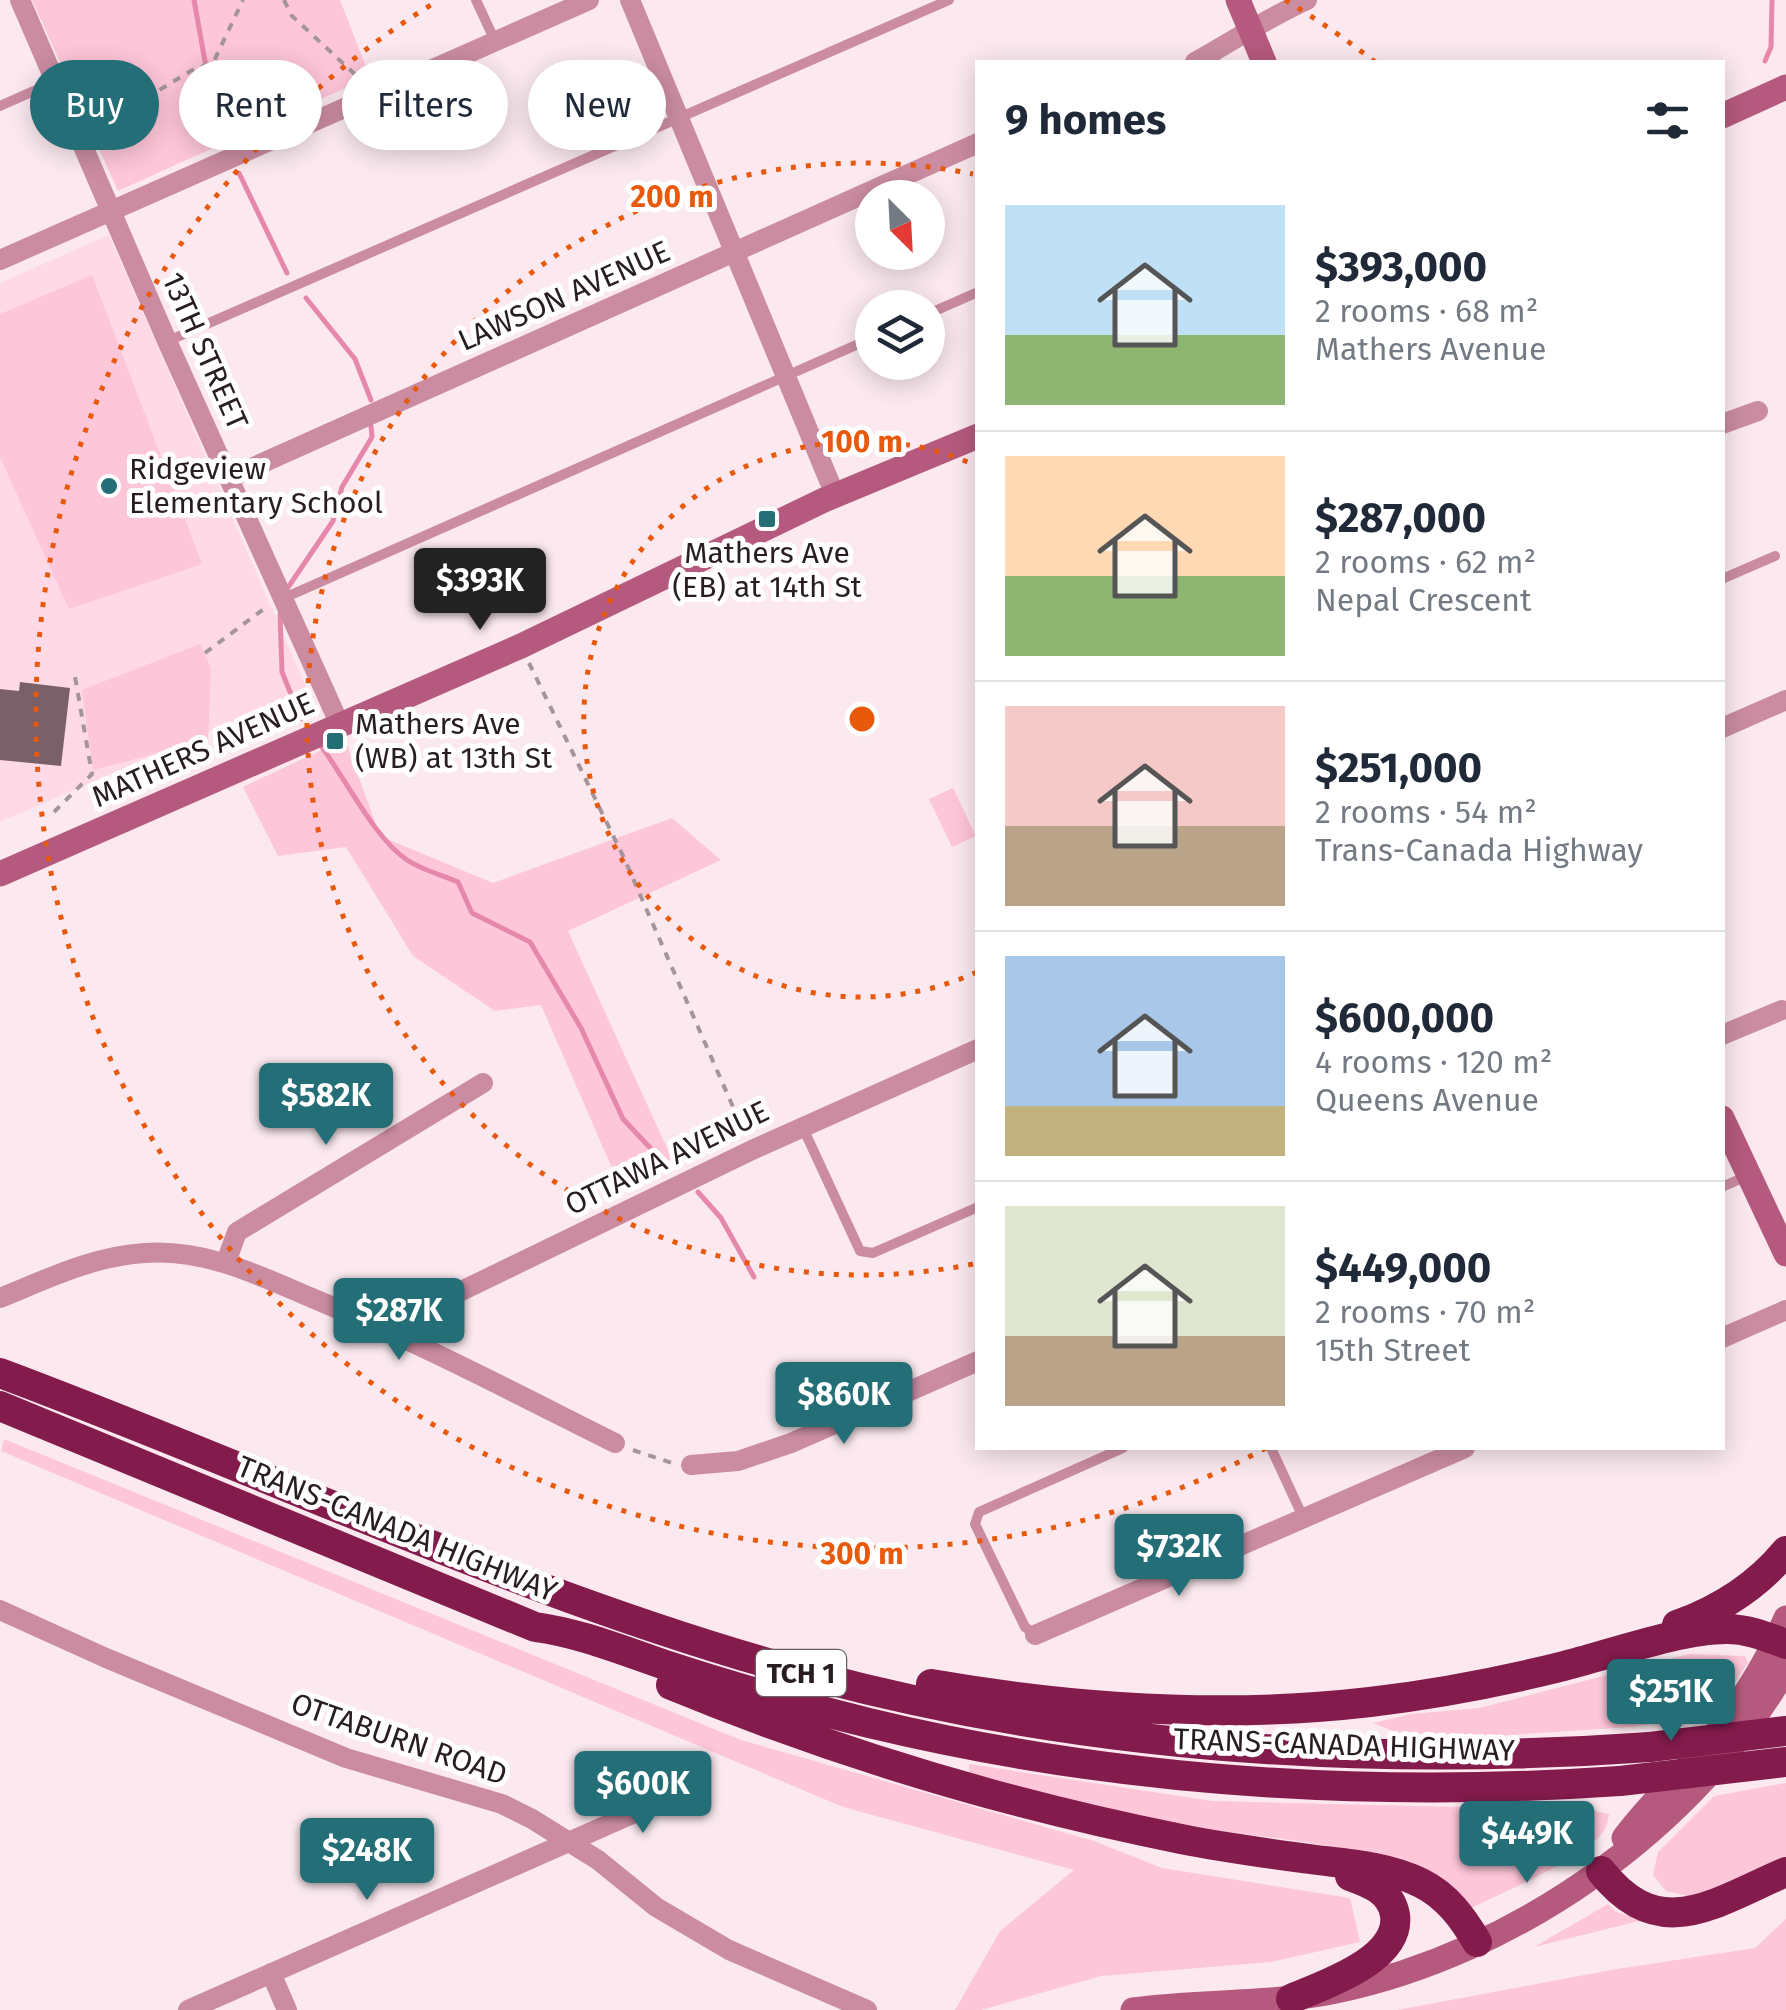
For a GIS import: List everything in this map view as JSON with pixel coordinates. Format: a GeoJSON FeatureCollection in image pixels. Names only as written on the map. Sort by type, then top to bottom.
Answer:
{"type":"FeatureCollection","features":[{"type":"Feature","properties":{"kind":"highway","name":"TRANS-CANADA HIGHWAY"},"geometry":{"type":"LineString","coordinates":[[0,1373],[475,1562],[675,1634],[812,1676],[934,1704],[1070,1729],[1193,1744],[1348,1754],[1516,1755],[1650,1747],[1786,1730]]}},
{"type":"Feature","properties":{"kind":"highway","name":"TRANS-CANADA HIGHWAY"},"geometry":{"type":"LineString","coordinates":[[0,1406],[535,1627],[573,1632],[682,1670],[820,1710],[946,1739],[1081,1763],[1224,1780],[1364,1787],[1620,1782],[1786,1762]]}},
{"type":"Feature","properties":{"kind":"highway"},"geometry":{"type":"LineString","coordinates":[[1625,1650],[1655,1633],[1699,1618],[1736,1596],[1786,1551]]}},
{"type":"Feature","properties":{"kind":"highway"},"geometry":{"type":"LineString","coordinates":[[475,1562],[836,1664],[956,1688],[1096,1706],[1235,1710],[1370,1702],[1498,1682],[1730,1629],[1784,1642]]}},
{"type":"Feature","properties":{"kind":"highway"},"geometry":{"type":"LineString","coordinates":[[535,1627],[729,1709],[866,1758],[1063,1813],[1255,1852],[1371,1883],[1383,1892],[1395,1916],[1394,1929],[1380,1952],[1349,1973],[1291,1998]]}},
{"type":"Feature","properties":{"kind":"highway"},"geometry":{"type":"LineString","coordinates":[[1255,1852],[1355,1865],[1420,1883],[1453,1906],[1478,1942]]}},
{"type":"Feature","properties":{"kind":"highway"},"geometry":{"type":"LineString","coordinates":[[1601,1870],[1617,1891],[1635,1905],[1672,1913],[1707,1906],[1786,1872]]}},
{"type":"Feature","properties":{"kind":"street","name":"13TH STREET"},"geometry":{"type":"LineString","coordinates":[[20,0],[44,60]]}},
{"type":"Feature","properties":{"kind":"street"},"geometry":{"type":"LineString","coordinates":[[457,60],[589,0]]}},
{"type":"Feature","properties":{"kind":"street"},"geometry":{"type":"LineString","coordinates":[[630,0],[835,496]]}},
{"type":"Feature","properties":{"kind":"street"},"geometry":{"type":"LineString","coordinates":[[1238,0],[1263,60]]}},
{"type":"Feature","properties":{"kind":"street"},"geometry":{"type":"LineString","coordinates":[[1198,60],[1307,0]]}},
{"type":"Feature","properties":{"kind":"street"},"geometry":{"type":"LineString","coordinates":[[1725,115],[1786,88]]}},
{"type":"Feature","properties":{"kind":"street"},"geometry":{"type":"LineString","coordinates":[[0,260],[342,112]]}},
{"type":"Feature","properties":{"kind":"street","name":"LAWSON AVENUE"},"geometry":{"type":"LineString","coordinates":[[229,478],[975,144]]}},
{"type":"Feature","properties":{"kind":"street","name":"13TH STREET"},"geometry":{"type":"LineString","coordinates":[[83,150],[340,725]]}},
{"type":"Feature","properties":{"kind":"street"},"geometry":{"type":"LineString","coordinates":[[1725,423],[1758,411]]}},
{"type":"Feature","properties":{"kind":"street","name":"MATHERS AVENUE"},"geometry":{"type":"LineString","coordinates":[[0,874],[520,646],[835,496],[975,437]]}},
{"type":"Feature","properties":{"kind":"street"},"geometry":{"type":"LineString","coordinates":[[1725,727],[1786,700]]}},
{"type":"Feature","properties":{"kind":"street"},"geometry":{"type":"LineString","coordinates":[[1725,1035],[1782,1010]]}},
{"type":"Feature","properties":{"kind":"street","name":"OTTAWA AVENUE"},"geometry":{"type":"LineString","coordinates":[[384,1328],[752,1150],[975,1050]]}},
{"type":"Feature","properties":{"kind":"street"},"geometry":{"type":"LineString","coordinates":[[226,1262],[237,1232],[483,1082]]}},
{"type":"Feature","properties":{"kind":"street"},"geometry":{"type":"LineString","coordinates":[[1725,1124],[1786,1254]]}},
{"type":"Feature","properties":{"kind":"street"},"geometry":{"type":"LineString","coordinates":[[0,1298],[84,1263],[144,1253],[192,1254],[226,1262],[384,1328],[615,1443]]}},
{"type":"Feature","properties":{"kind":"street"},"geometry":{"type":"LineString","coordinates":[[1725,1337],[1786,1310]]}},
{"type":"Feature","properties":{"kind":"street"},"geometry":{"type":"LineString","coordinates":[[692,1465],[738,1461],[791,1443],[975,1362]]}},
{"type":"Feature","properties":{"kind":"street"},"geometry":{"type":"LineString","coordinates":[[1035,1635],[1460,1450]]}},
{"type":"Feature","properties":{"kind":"street","name":"OTTABURN ROAD"},"geometry":{"type":"LineString","coordinates":[[0,1610],[346,1758],[502,1804],[598,1860],[656,1908],[729,1950],[867,2010]]}},
{"type":"Feature","properties":{"kind":"street"},"geometry":{"type":"LineString","coordinates":[[1132,2010],[1291,1998],[1390,1976],[1478,1942],[1545,1907],[1601,1870],[1635,1823],[1700,1752],[1784,1642]]}},
{"type":"Feature","properties":{"kind":"street"},"geometry":{"type":"LineString","coordinates":[[188,2010],[700,1784]]}},
{"type":"Feature","properties":{"kind":"street"},"geometry":{"type":"LineString","coordinates":[[271,1973],[287,2010]]}},
{"type":"Feature","properties":{"kind":"lane"},"geometry":{"type":"LineString","coordinates":[[476,0],[496,42]]}},
{"type":"Feature","properties":{"kind":"lane"},"geometry":{"type":"LineString","coordinates":[[167,342],[949,0]]}},
{"type":"Feature","properties":{"kind":"lane"},"geometry":{"type":"LineString","coordinates":[[0,106],[30,93]]}},
{"type":"Feature","properties":{"kind":"lane"},"geometry":{"type":"LineString","coordinates":[[945,307],[975,293]]}},
{"type":"Feature","properties":{"kind":"lane"},"geometry":{"type":"LineString","coordinates":[[284,598],[855,345]]}},
{"type":"Feature","properties":{"kind":"lane"},"geometry":{"type":"LineString","coordinates":[[1725,577],[1775,556]]}},
{"type":"Feature","properties":{"kind":"lane"},"geometry":{"type":"LineString","coordinates":[[802,1127],[860,1251],[873,1253],[975,1208]]}},
{"type":"Feature","properties":{"kind":"lane"},"geometry":{"type":"LineString","coordinates":[[1725,1186],[1749,1176]]}},
{"type":"Feature","properties":{"kind":"lane"},"geometry":{"type":"LineString","coordinates":[[1035,1635],[1025,1627],[974,1524],[978,1512],[1119,1450]]}},
{"type":"Feature","properties":{"kind":"lane"},"geometry":{"type":"LineString","coordinates":[[1272,1450],[1303,1517]]}},
{"type":"Feature","properties":{"kind":"path"},"geometry":{"type":"LineString","coordinates":[[42,55],[151,94],[194,69],[213,63],[243,0]]}},
{"type":"Feature","properties":{"kind":"path"},"geometry":{"type":"LineString","coordinates":[[284,0],[292,16],[342,63]]}},
{"type":"Feature","properties":{"kind":"path"},"geometry":{"type":"LineString","coordinates":[[204,654],[264,607],[284,598]]}},
{"type":"Feature","properties":{"kind":"path"},"geometry":{"type":"LineString","coordinates":[[520,646],[624,858],[752,1150]]}},
{"type":"Feature","properties":{"kind":"path"},"geometry":{"type":"LineString","coordinates":[[54,812],[92,774],[74,671]]}},
{"type":"Feature","properties":{"kind":"path"},"geometry":{"type":"LineString","coordinates":[[615,1443],[666,1462],[692,1465]]}},
{"type":"Feature","properties":{"kind":"shaded area"},"geometry":{"type":"Polygon","coordinates":[[[32,0],[340,0],[363,60],[342,60],[342,90],[322,99],[322,60],[179,60],[179,150],[209,150],[118,191],[100,150],[159,150],[159,60],[59,60],[32,0]]]}},
{"type":"Feature","properties":{"kind":"shaded area","name":"Ridgeview Elementary School"},"geometry":{"type":"Polygon","coordinates":[[[109,235],[307,689],[0,822],[0,283],[109,235]]]}},
{"type":"Feature","properties":{"kind":"shaded area"},"geometry":{"type":"Polygon","coordinates":[[[92,275],[202,564],[69,609],[0,457],[0,314],[92,275]]]}},
{"type":"Feature","properties":{"kind":"shaded area"},"geometry":{"type":"Polygon","coordinates":[[[200,644],[211,668],[208,740],[93,770],[82,690],[200,644]]]}},
{"type":"Feature","properties":{"kind":"shaded area"},"geometry":{"type":"Polygon","coordinates":[[[345,739],[380,836],[493,883],[672,818],[721,860],[568,931],[672,1159],[618,1182],[541,1005],[495,1011],[413,956],[346,847],[278,856],[243,787],[345,739]]]}},
{"type":"Feature","properties":{"kind":"shaded area"},"geometry":{"type":"Polygon","coordinates":[[[953,788],[975,836],[952,847],[929,799],[953,788]]]}},
{"type":"Feature","properties":{"kind":"shaded area"},"geometry":{"type":"Polygon","coordinates":[[[4,1439],[741,1740],[1094,1841],[1162,1868],[1350,1898],[1360,1942],[1271,1962],[1101,1976],[981,2010],[955,2010],[1000,1931],[1074,1870],[843,1807],[1,1451],[4,1439]]]}},
{"type":"Feature","properties":{"kind":"shaded area"},"geometry":{"type":"Polygon","coordinates":[[[1689,1654],[1745,1656],[1748,1663],[1715,1713],[1633,1727],[1418,1741],[1373,1723],[1411,1714],[1479,1708],[1689,1654]]]}},
{"type":"Feature","properties":{"kind":"shaded area"},"geometry":{"type":"Polygon","coordinates":[[[969,1764],[1212,1801],[1590,1810],[1609,1814],[1605,1829],[1581,1851],[1469,1909],[1452,1888],[1421,1871],[1380,1857],[1094,1810],[969,1779],[969,1764]]]}},
{"type":"Feature","properties":{"kind":"shaded area"},"geometry":{"type":"Polygon","coordinates":[[[1786,1783],[1786,1862],[1696,1898],[1666,1891],[1653,1875],[1658,1852],[1714,1796],[1786,1783]]]}},
{"type":"Feature","properties":{"kind":"shaded area"},"geometry":{"type":"Polygon","coordinates":[[[1608,1904],[1616,1912],[1643,1920],[1534,1947],[1608,1904]]]}},
{"type":"Feature","properties":{"kind":"shaded area"},"geometry":{"type":"Polygon","coordinates":[[[1786,1919],[1786,2010],[1397,2010],[1755,1948],[1786,1919]]]}},
{"type":"Feature","properties":{"kind":"building"},"geometry":{"type":"Polygon","coordinates":[[[20,682],[70,688],[61,766],[0,760],[0,689],[19,691],[20,682]]]}},
{"type":"Feature","properties":{"kind":"waterway"},"geometry":{"type":"LineString","coordinates":[[194,0],[205,60]]}},
{"type":"Feature","properties":{"kind":"waterway"},"geometry":{"type":"LineString","coordinates":[[1765,61],[1771,47],[1772,0]]}},
{"type":"Feature","properties":{"kind":"waterway"},"geometry":{"type":"LineString","coordinates":[[239,173],[287,273]]}},
{"type":"Feature","properties":{"kind":"waterway"},"geometry":{"type":"LineString","coordinates":[[306,298],[355,359],[371,400]]}},
{"type":"Feature","properties":{"kind":"waterway"},"geometry":{"type":"LineString","coordinates":[[289,586],[333,521],[342,487],[372,437],[371,426]]}},
{"type":"Feature","properties":{"kind":"waterway"},"geometry":{"type":"LineString","coordinates":[[280,614],[282,672],[301,719]]}},
{"type":"Feature","properties":{"kind":"waterway"},"geometry":{"type":"LineString","coordinates":[[321,746],[372,823],[395,850],[419,867],[458,882],[472,913],[530,942],[581,1028],[623,1119],[655,1153]]}},
{"type":"Feature","properties":{"kind":"waterway"},"geometry":{"type":"LineString","coordinates":[[698,1192],[721,1218],[754,1277]]}},
{"type":"Feature","properties":{"kind":"place","name":"Ridgeview Elementary School"},"geometry":{"type":"Point","coordinates":[109,486]}},
{"type":"Feature","properties":{"kind":"place","name":"Mathers Ave (EB) at 14th St"},"geometry":{"type":"Point","coordinates":[767,519]}},
{"type":"Feature","properties":{"kind":"place","name":"Mathers Ave (WB) at 13th St"},"geometry":{"type":"Point","coordinates":[335,741]}}]}
